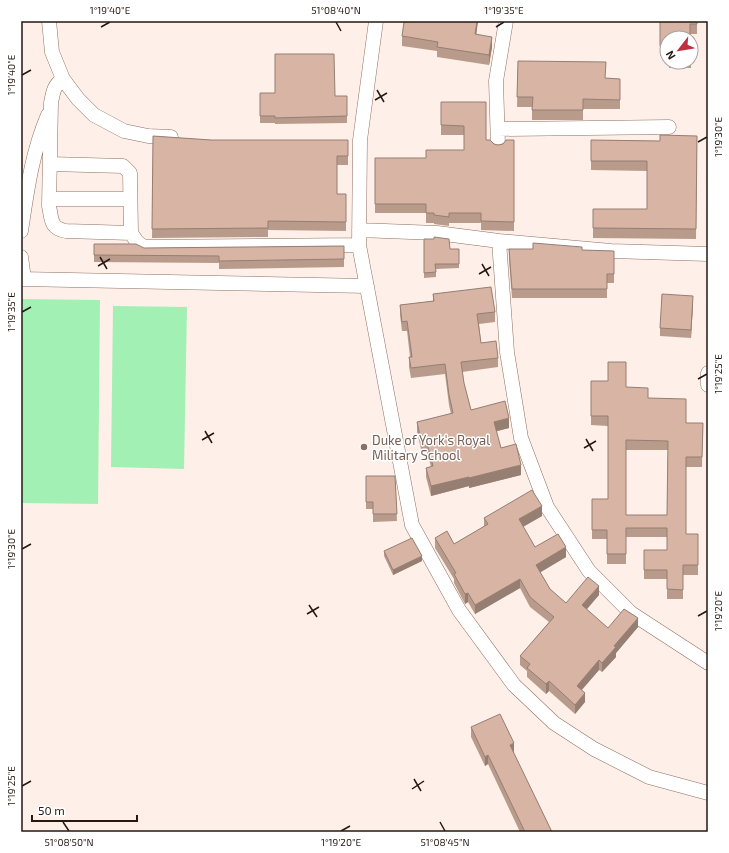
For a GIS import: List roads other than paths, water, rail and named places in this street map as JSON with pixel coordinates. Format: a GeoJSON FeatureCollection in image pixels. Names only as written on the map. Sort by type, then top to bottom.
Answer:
{"type":"FeatureCollection","features":[{"type":"Feature","properties":{"kind":"lane"},"geometry":{"type":"LineString","coordinates":[[49,21],[52,52],[63,79],[78,99],[94,114],[124,131],[148,136],[187,138]]}},
{"type":"Feature","properties":{"kind":"lane"},"geometry":{"type":"LineString","coordinates":[[376,21],[360,140],[359,245],[412,525],[459,610],[514,685],[554,723],[594,749],[649,777],[705,788]]}},
{"type":"Feature","properties":{"kind":"lane"},"geometry":{"type":"LineString","coordinates":[[498,146],[496,81],[506,21]]}},
{"type":"Feature","properties":{"kind":"lane"},"geometry":{"type":"LineString","coordinates":[[63,79],[57,83],[53,89],[51,107],[49,199],[52,222],[57,229],[66,231],[131,233]]}},
{"type":"Feature","properties":{"kind":"lane"},"geometry":{"type":"LineString","coordinates":[[21,231],[28,178],[40,133],[51,107]]}},
{"type":"Feature","properties":{"kind":"lane"},"geometry":{"type":"LineString","coordinates":[[498,129],[669,127]]}},
{"type":"Feature","properties":{"kind":"lane"},"geometry":{"type":"LineString","coordinates":[[344,140],[360,140]]}},
{"type":"Feature","properties":{"kind":"lane"},"geometry":{"type":"LineString","coordinates":[[50,164],[123,166],[130,173],[131,233],[137,242],[144,247],[359,245]]}},
{"type":"Feature","properties":{"kind":"lane"},"geometry":{"type":"LineString","coordinates":[[49,199],[130,199]]}},
{"type":"Feature","properties":{"kind":"lane"},"geometry":{"type":"LineString","coordinates":[[359,230],[438,233],[499,241],[611,251],[708,254]]}},
{"type":"Feature","properties":{"kind":"lane"},"geometry":{"type":"LineString","coordinates":[[499,241],[507,352],[521,438],[547,507],[589,571],[631,613],[708,663]]}},
{"type":"Feature","properties":{"kind":"lane"},"geometry":{"type":"LineString","coordinates":[[21,257],[23,279],[367,286]]}},
{"type":"Feature","properties":{"kind":"lane"},"geometry":{"type":"LineString","coordinates":[[708,373],[708,385]]}},
{"type":"Feature","properties":{"kind":"place","name":"Duke of York's Royal Military School"},"geometry":{"type":"Point","coordinates":[364,447]}}]}
